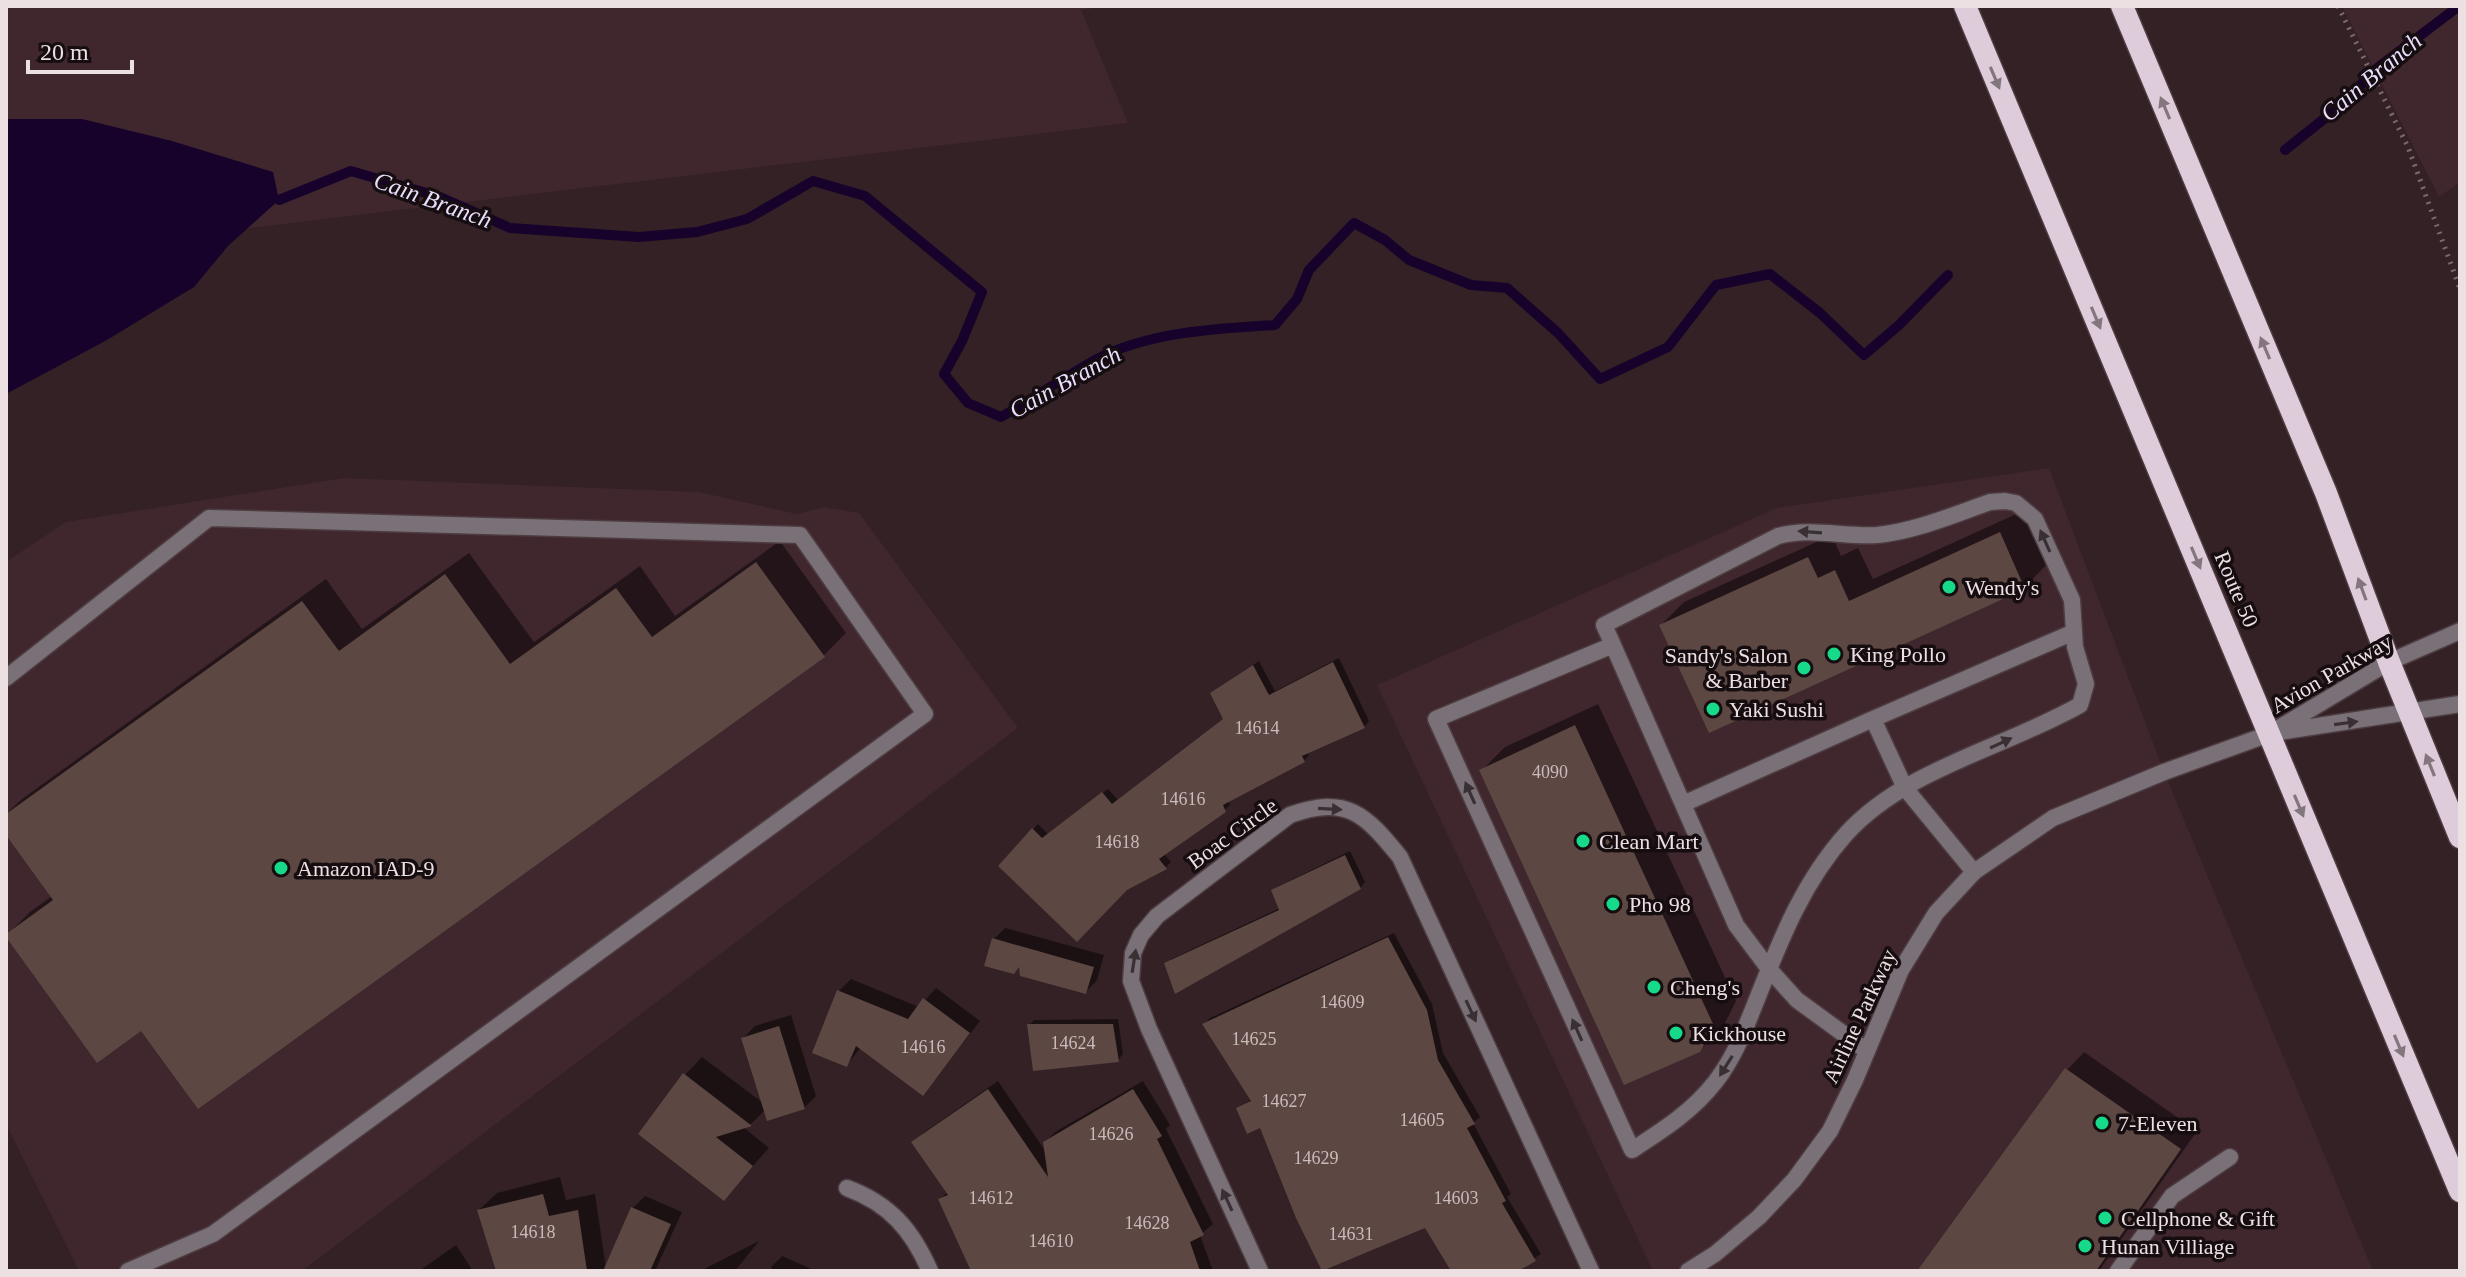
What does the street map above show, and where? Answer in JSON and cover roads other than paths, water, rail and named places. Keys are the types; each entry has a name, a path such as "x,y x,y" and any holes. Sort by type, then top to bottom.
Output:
{"highway":[{"name":"Route 50","path":"1965,6 2460,1191"},
{"path":"2122,6 2326,493 2409,714 2460,837"}],"street":[{"path":"1613,645 1436,719 1632,1150 1678,1121 1718,1079 1736,1049 1769,969 1795,908 1811,879 1866,814 1905,788 2080,705 2086,684 2075,647 2072,600 2035,519 2026,509 2005,501 1990,502 1896,532 1868,535 1796,531 1778,536 1604,625 1613,645 1683,804 1736,925 1769,969 1797,1000 1867,1051"},
{"path":"6,678 209,518 800,535 925,714 213,1234 128,1271"},
{"name":"Avion Parkway","path":"2269,734 2389,662 2460,631"},
{"path":"1683,804 2074,632"},
{"name":"Avion Parkway","path":"2269,734 2460,704"},
{"path":"1873,719 1905,788 1974,872"},
{"name":"Airline Parkway","path":"1688,1271 1715,1254 1759,1217 1794,1180 1830,1131 1901,970 1936,913 1974,872 2053,818 2164,772 2269,734"},
{"name":"Boac Circle","path":"1260,1271 1149,1029 1131,981 1133,953 1141,935 1157,916 1290,815 1310,808 1331,807 1353,811 1372,822 1400,857 1591,1271"},
{"path":"2118,1271 2172,1196 2230,1157"},
{"path":"847,1188 889,1211 916,1239 930,1271"}],"waterway":[{"name":"Cain Branch","path":"2285,150 2339,107 2376,69 2459,6"},
{"name":"Cain Branch","path":"279,200 351,171 440,197 510,228 639,237 697,232 747,219 813,181 865,196 982,292 962,341 944,374 968,403 1001,417 1095,360 1137,343 1183,333 1275,325 1297,299 1309,270 1354,223 1385,240 1409,260 1471,285 1507,288 1558,333 1600,379 1668,347 1716,285 1770,274 1820,313 1864,355 1899,325 1948,275"}],"place":[{"name":"Wendy's","path":"1949,587"},
{"name":"King Pollo","path":"1834,654"},
{"name":"Sandy's Salon & Barber","path":"1804,668"},
{"name":"Yaki Sushi","path":"1713,709"},
{"name":"Clean Mart","path":"1583,841"},
{"name":"Amazon IAD-9","path":"281,868"},
{"name":"Pho 98","path":"1613,904"},
{"name":"Cheng's","path":"1654,987"},
{"name":"Kickhouse","path":"1676,1033"},
{"name":"7-Eleven","path":"2102,1123"},
{"name":"Cellphone & Gift","path":"2105,1218"},
{"name":"Hunan Villiage","path":"2085,1246"}]}
